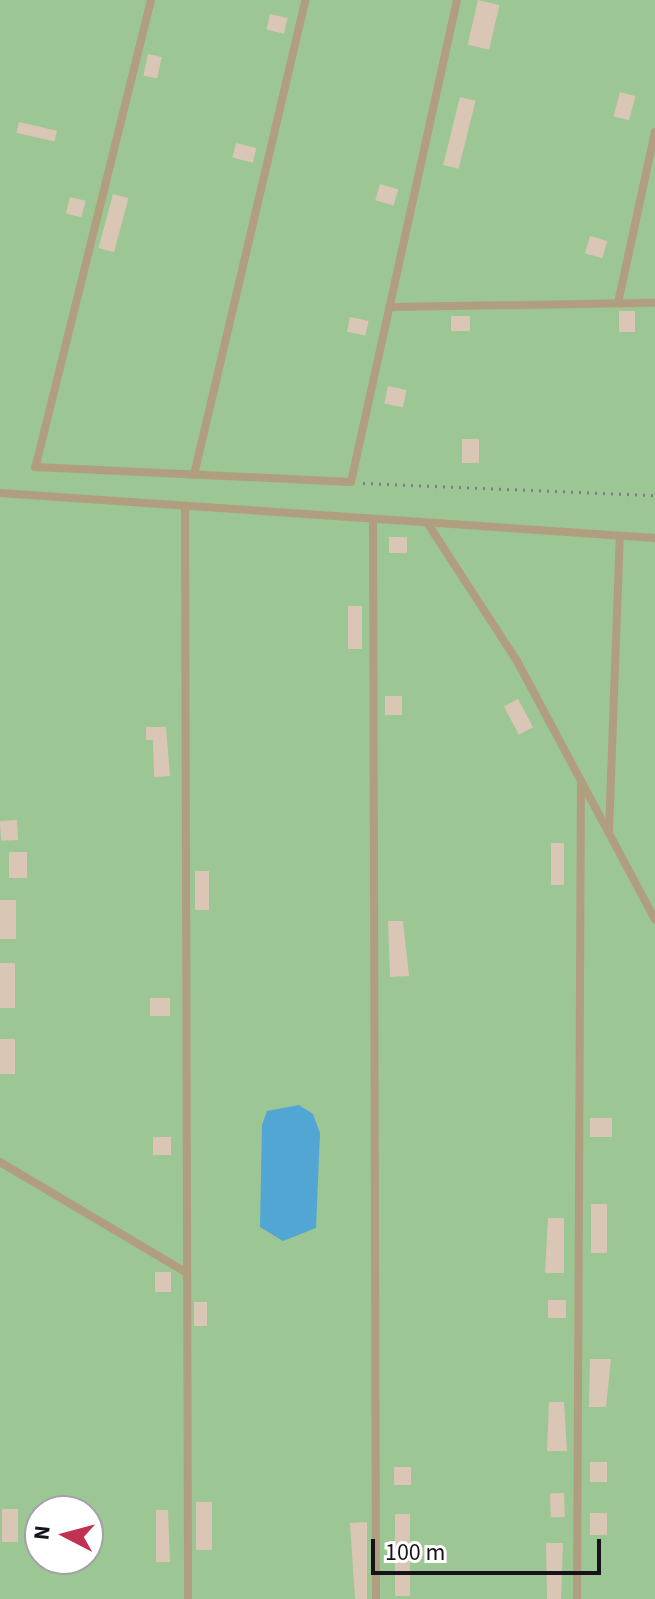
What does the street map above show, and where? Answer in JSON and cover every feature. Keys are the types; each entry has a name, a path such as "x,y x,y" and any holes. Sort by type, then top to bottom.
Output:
{"lane":[{"path":"151,0 35,467 351,482 457,0"},
{"path":"194,475 305,0"},
{"path":"618,303 655,132"},
{"path":"390,307 655,303"},
{"path":"0,493 655,538"},
{"path":"185,506 188,1599"},
{"path":"373,520 376,1599"},
{"path":"428,524 517,661 655,919"},
{"path":"609,834 620,536"},
{"path":"577,1599 581,781"},
{"path":"0,1162 185,1272"}],"path":[{"path":"351,482 655,495"}],"green space":[{"path":"0,0 655,0 655,1599 0,1599"}],"water":[{"path":"299,1105 313,1114 320,1133 316,1228 283,1241 260,1227 262,1125 267,1111"}],"building":[{"path":"478,0 499,5 489,50 468,45"},
{"path":"270,14 288,18 284,34 266,30"},
{"path":"148,54 162,57 157,78 143,76"},
{"path":"620,92 635,96 629,120 614,116"},
{"path":"460,97 476,101 459,169 443,165"},
{"path":"19,122 57,131 55,141 17,133"},
{"path":"236,143 256,148 253,163 232,158"},
{"path":"380,184 398,189 394,206 375,200"},
{"path":"113,194 128,198 114,252 99,248"},
{"path":"70,197 86,201 81,217 66,213"},
{"path":"590,236 607,241 602,258 585,253"},
{"path":"619,311 635,311 635,332 619,332"},
{"path":"451,316 470,316 470,331 451,331"},
{"path":"350,317 369,321 365,336 347,332"},
{"path":"388,386 407,390 403,408 384,404"},
{"path":"462,439 479,439 479,463 462,463"},
{"path":"389,537 407,537 407,553 389,553"},
{"path":"348,606 362,606 362,649 348,649"},
{"path":"385,696 402,696 402,715 385,715"},
{"path":"518,699 533,727 519,735 504,707"},
{"path":"146,727 166,727 170,776 154,777 153,740 146,740"},
{"path":"17,820 18,840 1,841 0,821"},
{"path":"551,843 564,843 564,885 551,885"},
{"path":"9,852 27,852 27,878 9,878"},
{"path":"195,871 209,871 209,910 195,910"},
{"path":"0,900 16,900 16,939 0,939"},
{"path":"388,921 403,921 409,976 390,977"},
{"path":"0,963 15,963 15,1008 0,1008"},
{"path":"150,998 170,998 170,1016 150,1016"},
{"path":"0,1039 15,1039 15,1074 0,1074"},
{"path":"590,1118 612,1118 612,1137 590,1137"},
{"path":"153,1137 171,1137 171,1155 153,1155"},
{"path":"591,1204 607,1204 607,1253 591,1253"},
{"path":"548,1218 564,1218 564,1273 545,1273"},
{"path":"155,1272 171,1272 171,1292 155,1292"},
{"path":"548,1300 566,1300 566,1318 548,1318"},
{"path":"194,1302 207,1302 207,1326 194,1326"},
{"path":"590,1359 611,1359 606,1407 589,1407"},
{"path":"549,1402 564,1402 567,1451 547,1451"},
{"path":"590,1462 607,1462 607,1482 590,1482"},
{"path":"394,1467 411,1467 411,1485 394,1485"},
{"path":"550,1493 564,1493 565,1517 551,1517"},
{"path":"196,1502 212,1502 212,1550 196,1550"},
{"path":"2,1509 18,1509 18,1542 2,1542"},
{"path":"156,1510 168,1510 170,1562 156,1562"},
{"path":"590,1513 607,1513 607,1535 590,1535"},
{"path":"395,1514 410,1514 410,1596 395,1596"},
{"path":"367,1522 367,1599 355,1599 350,1523"},
{"path":"546,1543 563,1543 561,1599 547,1599"}]}
